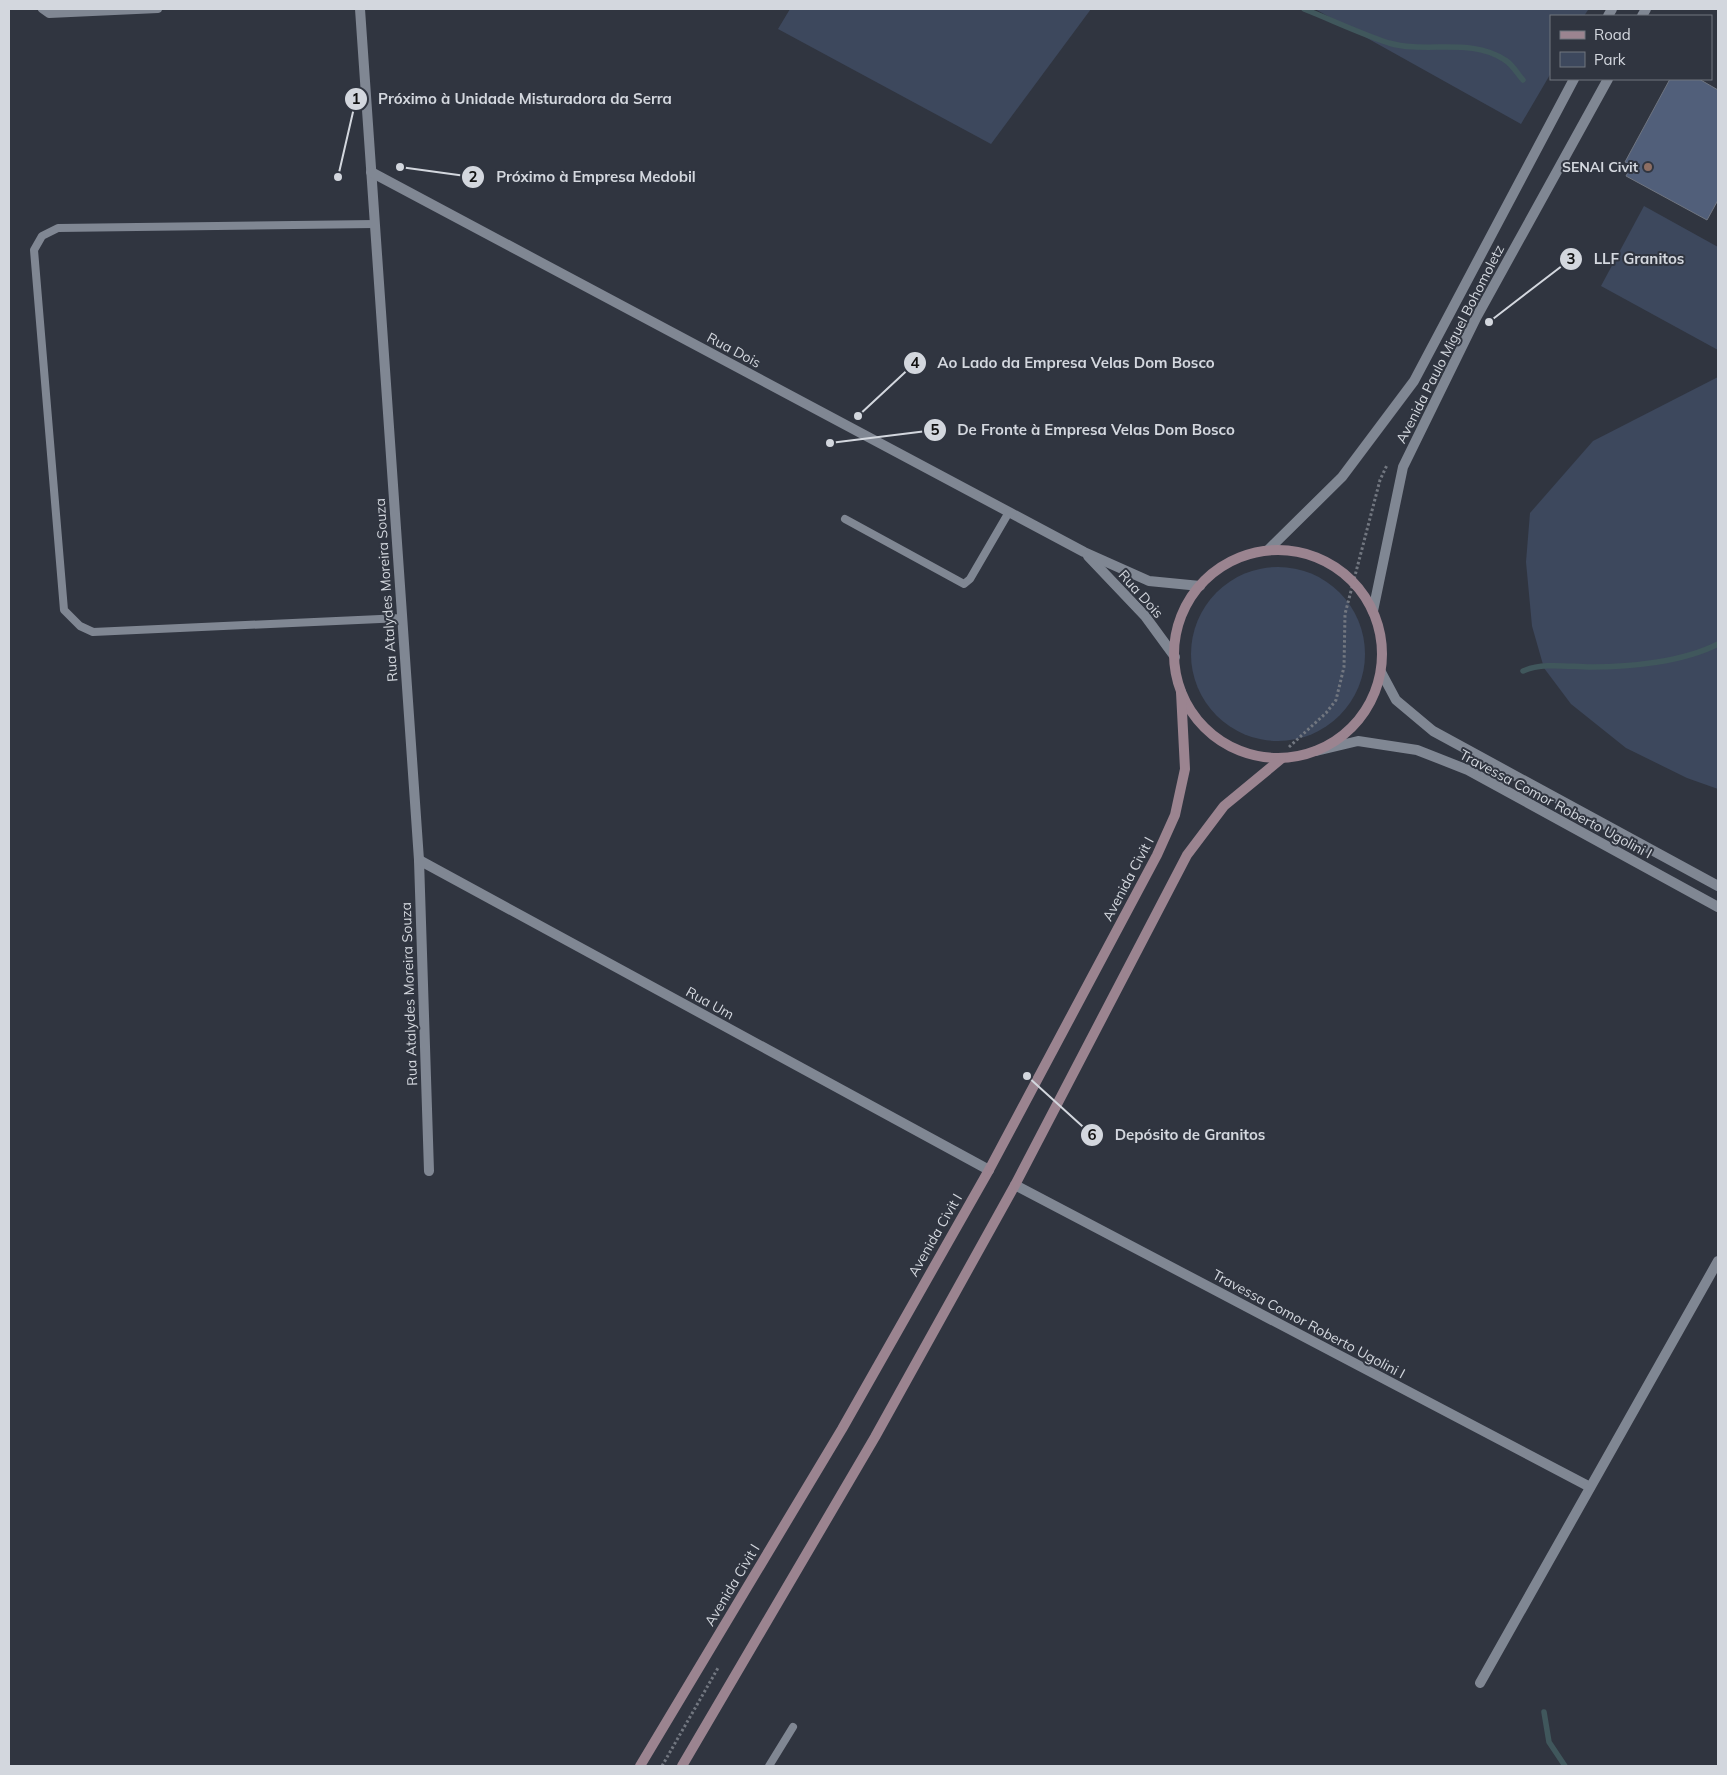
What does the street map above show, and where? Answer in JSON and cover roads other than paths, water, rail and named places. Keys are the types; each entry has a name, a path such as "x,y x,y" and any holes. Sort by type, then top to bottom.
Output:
{"main road":[{"path":"1268,550 1297,551 1324,560 1354,582 1373,611 1382,641 1381,672 1373,697 1359,720 1339,739 1316,751 1281,758 1249,754 1220,741 1197,720 1181,692 1174,657 1175,641 1183,612 1200,586 1230,561 1268,550"},
{"name":"Avenida Civit I","path":"640,1766 842,1429 989,1170 1157,855 1175,815 1186,769 1181,692"},
{"path":"682,1766 875,1438 1015,1186 1187,854 1224,806 1281,758"}],"street":[{"name":"Rua Atalydes Moreira Souza","path":"360,9 419,860 429,1171"},
{"name":"Avenida Paulo Miguel Bohomoletz","path":"1268,550 1342,477 1414,381 1573,80"},
{"name":"Avenida Paulo Miguel Bohomoletz","path":"1373,611 1403,467 1476,318 1607,80"},
{"name":"Rua Dois","path":"371,172 1084,552 1149,581 1200,586"},
{"name":"Rua Dois","path":"1084,552 1145,616 1174,657"},
{"name":"Travessa Comor Roberto Ugolini I","path":"1381,672 1396,700 1433,731 1718,886"},
{"name":"Travessa Comor Roberto Ugolini I","path":"1316,751 1358,741 1417,750 1468,770 1718,907"},
{"name":"Rua Um","path":"419,860 989,1170"},
{"name":"Travessa Comor Roberto Ugolini I","path":"1015,1186 1590,1487"},
{"path":"1480,1683 1718,1260"}],"lane":[{"path":"42,9 49,14 158,9"},
{"path":"375,224 58,228 42,236 34,250 64,610 80,626 94,632 402,618"},
{"path":"845,519 964,584 970,579 1009,512"},
{"path":"769,1766 792,1727"}],"waterway":[{"path":"1304,9 1389,43 1418,47 1463,47 1492,53 1508,62 1523,80"},
{"path":"1523,671 1548,666 1606,667 1656,662 1689,655 1718,644"},
{"path":"1544,1712 1549,1742 1565,1766"}],"place":[{"name":"Próximo à Empresa Medobil","path":"400,167"},
{"name":"SENAI Civit","path":"1648,167"},
{"name":"Próximo à Unidade Misturadora da Serra","path":"338,177"},
{"name":"LLF Granitos","path":"1489,322"},
{"name":"Ao Lado da Empresa Velas Dom Bosco","path":"858,416"},
{"name":"De Fronte à Empresa Velas Dom Bosco","path":"830,443"},
{"name":"Depósito de Granitos","path":"1027,1076"}]}
